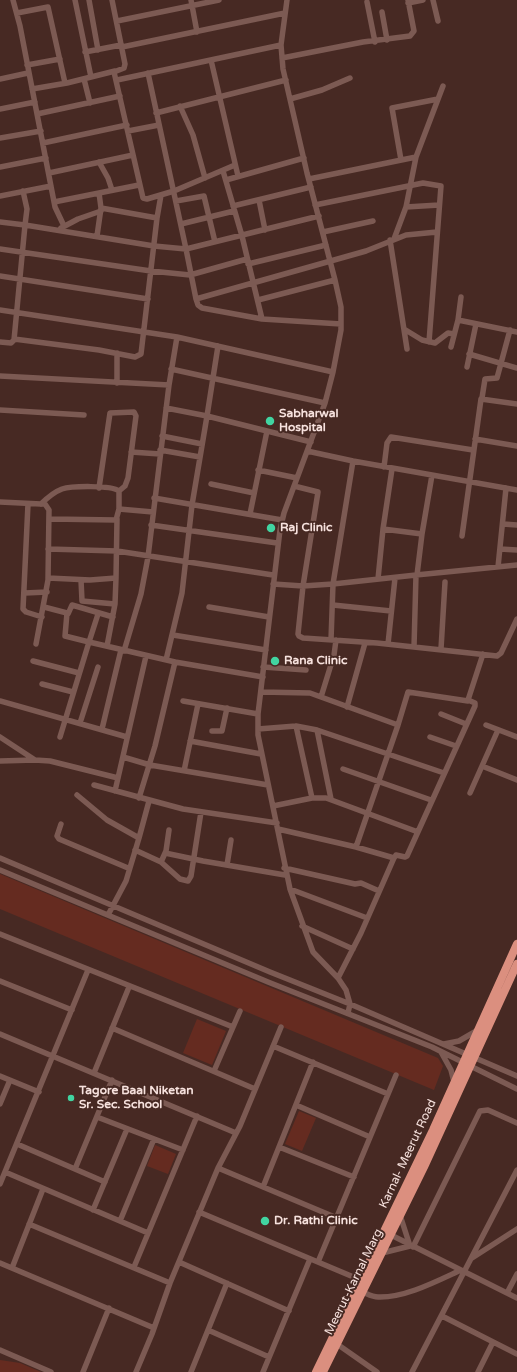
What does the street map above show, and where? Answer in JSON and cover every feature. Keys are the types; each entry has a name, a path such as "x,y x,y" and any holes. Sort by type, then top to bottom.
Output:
{"highway":[{"path":"471,1055 478,1030 517,944"},
{"name":"Meerut-Karnal Marg","path":"323,1372 337,1344 359,1291 382,1253 400,1215 471,1055 517,964"},
{"name":"Karnal- Meerut Road","path":"364,1282 454,1083 467,1064"},
{"path":"316,1372 359,1291"}],"street":[{"path":"13,0 41,131 54,202 61,228"},
{"path":"75,0 91,77"},
{"path":"88,0 98,50"},
{"path":"32,89 115,72 125,66 112,0"},
{"path":"116,21 192,3 219,0"},
{"path":"288,0 281,45 282,58 315,205 341,306 341,324 333,372 325,403 282,520 277,543 258,714 258,729 261,754 278,826 285,875 302,926 313,952 338,978 346,990 350,1004 348,1012"},
{"path":"282,58 363,42 388,40 413,34 414,27 408,2 423,0"},
{"path":"433,0 438,21"},
{"path":"367,2 375,42"},
{"path":"192,3 197,32"},
{"path":"17,13 48,7 65,83"},
{"path":"382,12 388,40"},
{"path":"85,52 197,32 285,14"},
{"path":"116,80 281,45"},
{"path":"27,65 60,59"},
{"path":"211,60 238,176"},
{"path":"0,78 28,72"},
{"path":"115,72 139,185 145,199 174,191 235,165"},
{"path":"148,73 181,224 190,275 198,305 202,308 262,319 341,324"},
{"path":"290,99 322,90 350,78"},
{"path":"84,79 90,103"},
{"path":"156,113 286,80"},
{"path":"408,349 392,240 406,207 416,157 443,86"},
{"path":"37,114 120,96"},
{"path":"401,160 392,108 438,99"},
{"path":"0,109 35,102"},
{"path":"180,106 193,135 205,178"},
{"path":"43,143 127,128 159,125"},
{"path":"0,138 41,131"},
{"path":"49,173 133,155"},
{"path":"309,179 416,157"},
{"path":"0,167 46,158"},
{"path":"226,180 304,158"},
{"path":"99,162 108,178 112,190"},
{"path":"223,171 242,236 262,319"},
{"path":"315,205 423,183 440,185 442,188 439,205 429,342"},
{"path":"54,202 139,185"},
{"path":"0,196 51,186"},
{"path":"181,224 209,217 259,200 311,187"},
{"path":"0,342 11,343 14,339 27,209 23,191"},
{"path":"97,236 101,210 99,193"},
{"path":"14,339 117,353 135,357 140,356 161,195"},
{"path":"176,201 203,195 215,242"},
{"path":"259,200 265,230"},
{"path":"406,207 439,205"},
{"path":"61,228 101,210 157,218"},
{"path":"0,222 61,228 154,246 186,249 318,216"},
{"path":"323,232 373,221"},
{"path":"196,299 366,251 406,235 437,232"},
{"path":"0,249 151,271 190,275 326,245"},
{"path":"0,276 148,299"},
{"path":"258,300 335,280"},
{"path":"451,347 458,320 461,297"},
{"path":"0,310 177,336 333,372"},
{"path":"458,320 517,332"},
{"path":"467,367 476,324"},
{"path":"404,329 429,342 438,343 448,333 454,334"},
{"path":"462,536 473,450 485,379 497,379 500,363 510,330"},
{"path":"102,729 123,650 141,594 148,557 152,512 177,336"},
{"path":"166,660 182,593 192,505 218,346"},
{"path":"117,353 117,383"},
{"path":"470,354 517,368"},
{"path":"172,369 325,403"},
{"path":"0,376 169,385"},
{"path":"482,398 517,404"},
{"path":"166,408 206,416 311,442"},
{"path":"0,410 84,415"},
{"path":"99,488 109,415 111,412 134,412 136,414 126,484 118,491"},
{"path":"250,514 266,431"},
{"path":"162,436 202,444"},
{"path":"384,467 387,443 392,437 473,450"},
{"path":"475,439 517,446"},
{"path":"307,451 384,467 517,490"},
{"path":"131,452 160,452 200,456"},
{"path":"321,697 334,655 333,584 353,461"},
{"path":"378,579 383,529 392,468"},
{"path":"258,470 297,478"},
{"path":"414,647 417,575 432,475"},
{"path":"212,484 254,493"},
{"path":"294,486 318,492 302,586 299,636 303,638 388,644 494,656 501,653 517,619"},
{"path":"41,504 52,494 62,489 99,488 114,489 118,491"},
{"path":"498,567 506,488"},
{"path":"107,646 115,604 117,519 119,509 118,491"},
{"path":"154,498 282,520"},
{"path":"0,502 41,504 47,506 50,519 47,592 36,644"},
{"path":"28,504 24,611 42,617"},
{"path":"119,509 152,512"},
{"path":"50,519 113,521 117,519"},
{"path":"503,524 517,525"},
{"path":"151,525 277,543"},
{"path":"383,529 422,534"},
{"path":"48,549 117,551 148,557 273,575"},
{"path":"500,549 517,550"},
{"path":"272,584 302,586 333,584 517,565"},
{"path":"48,578 81,580 116,578"},
{"path":"388,644 395,578"},
{"path":"81,580 82,601 115,604"},
{"path":"441,649 445,582"},
{"path":"25,593 47,592"},
{"path":"113,617 98,614 71,605 64,633 65,636 146,656 263,677"},
{"path":"333,605 391,611"},
{"path":"44,607 68,614"},
{"path":"209,607 269,617"},
{"path":"60,737 98,614"},
{"path":"173,635 266,650"},
{"path":"347,707 365,643"},
{"path":"468,701 483,654"},
{"path":"115,792 146,656"},
{"path":"33,661 79,674"},
{"path":"139,798 150,765 175,662"},
{"path":"263,667 306,670"},
{"path":"80,723 98,668"},
{"path":"42,684 73,692"},
{"path":"261,692 303,692 398,725"},
{"path":"94,785 149,801 278,826 394,858 396,856 406,857 476,704 468,701 408,692 356,847"},
{"path":"0,701 65,718 127,737"},
{"path":"183,701 258,714"},
{"path":"184,771 198,704"},
{"path":"212,731 222,731 227,708"},
{"path":"441,714 466,724"},
{"path":"486,725 517,738"},
{"path":"258,729 296,726 317,730 444,773"},
{"path":"296,726 312,798"},
{"path":"317,730 331,799"},
{"path":"470,793 498,730"},
{"path":"0,737 35,760"},
{"path":"430,737 456,746"},
{"path":"190,741 261,754"},
{"path":"123,757 150,765 268,785"},
{"path":"0,761 35,760 67,764 118,778"},
{"path":"482,766 517,780"},
{"path":"343,769 432,800"},
{"path":"77,795 107,820 140,838"},
{"path":"273,806 312,798 331,799 418,832"},
{"path":"108,915 124,884 128,868 140,838 149,801"},
{"path":"135,850 161,862 180,879 186,881 190,879 201,812"},
{"path":"61,824 57,836 59,839 128,868"},
{"path":"161,862 165,853 169,830"},
{"path":"227,865 231,840"},
{"path":"165,853 285,875"},
{"path":"0,858 471,1055 517,1076"},
{"path":"338,978 353,949 394,858"},
{"path":"284,868 355,884 361,883 379,891"},
{"path":"0,870 268,982 348,1012 441,1052 517,1089"},
{"path":"290,889 367,918"},
{"path":"302,926 353,949"},
{"path":"0,934 129,987 233,1027"},
{"path":"0,1184 88,970"},
{"path":"0,981 72,1010"},
{"path":"94,1073 129,987"},
{"path":"214,1071 240,1010"},
{"path":"136,1372 170,1283 218,1168 236,1133 281,1027"},
{"path":"112,1028 255,1089"},
{"path":"444,1044 459,1041 478,1030"},
{"path":"0,1034 236,1133"},
{"path":"273,1046 388,1094"},
{"path":"441,1052 451,1070 454,1083"},
{"path":"263,1187 313,1062"},
{"path":"318,1262 396,1075"},
{"path":"0,1076 38,1092"},
{"path":"0,1104 10,1080"},
{"path":"75,1169 112,1080"},
{"path":"296,1105 370,1137"},
{"path":"412,1246 480,1111 488,1110 517,1123"},
{"path":"134,1267 197,1116"},
{"path":"96,1117 183,1150"},
{"path":"93,1210 127,1129"},
{"path":"120,1221 154,1139"},
{"path":"17,1144 104,1182"},
{"path":"279,1147 354,1177"},
{"path":"218,1168 337,1218"},
{"path":"412,1372 442,1316 463,1271 472,1258 517,1170"},
{"path":"5,1172 148,1233"},
{"path":"511,1182 517,1185"},
{"path":"12,1268 43,1188"},
{"path":"200,1212 364,1282"},
{"path":"400,1215 412,1246"},
{"path":"29,1224 170,1283"},
{"path":"472,1258 517,1229"},
{"path":"391,1234 517,1298"},
{"path":"382,1253 412,1246"},
{"path":"263,1372 310,1259"},
{"path":"179,1262 289,1311"},
{"path":"0,1263 154,1328"},
{"path":"359,1291 378,1297 395,1295 423,1287 463,1271"},
{"path":"507,1293 517,1274"},
{"path":"191,1372 227,1283"},
{"path":"83,1372 109,1308"},
{"path":"442,1316 517,1354"},
{"path":"208,1330 269,1357"},
{"path":"478,1372 493,1342"},
{"path":"337,1344 377,1372"},
{"path":"0,1350 51,1372"}],"shaded area":[{"path":"0,874 438,1058 443,1066 434,1090 0,909"},
{"path":"197,1019 226,1031 212,1065 183,1053"},
{"path":"299,1111 316,1118 302,1151 285,1144"},
{"path":"155,1145 176,1154 168,1174 147,1166"},
{"path":"0,1360 20,1363 41,1372 0,1372"}],"place":[{"name":"Sabharwal Hospital","path":"270,421"},
{"name":"Raj Clinic","path":"271,528"},
{"name":"Rana Clinic","path":"275,661"},
{"name":"Tagore Baal Niketan Sr. Sec. School","path":"71,1098"},
{"name":"Dr. Rathi Clinic","path":"265,1221"}]}
